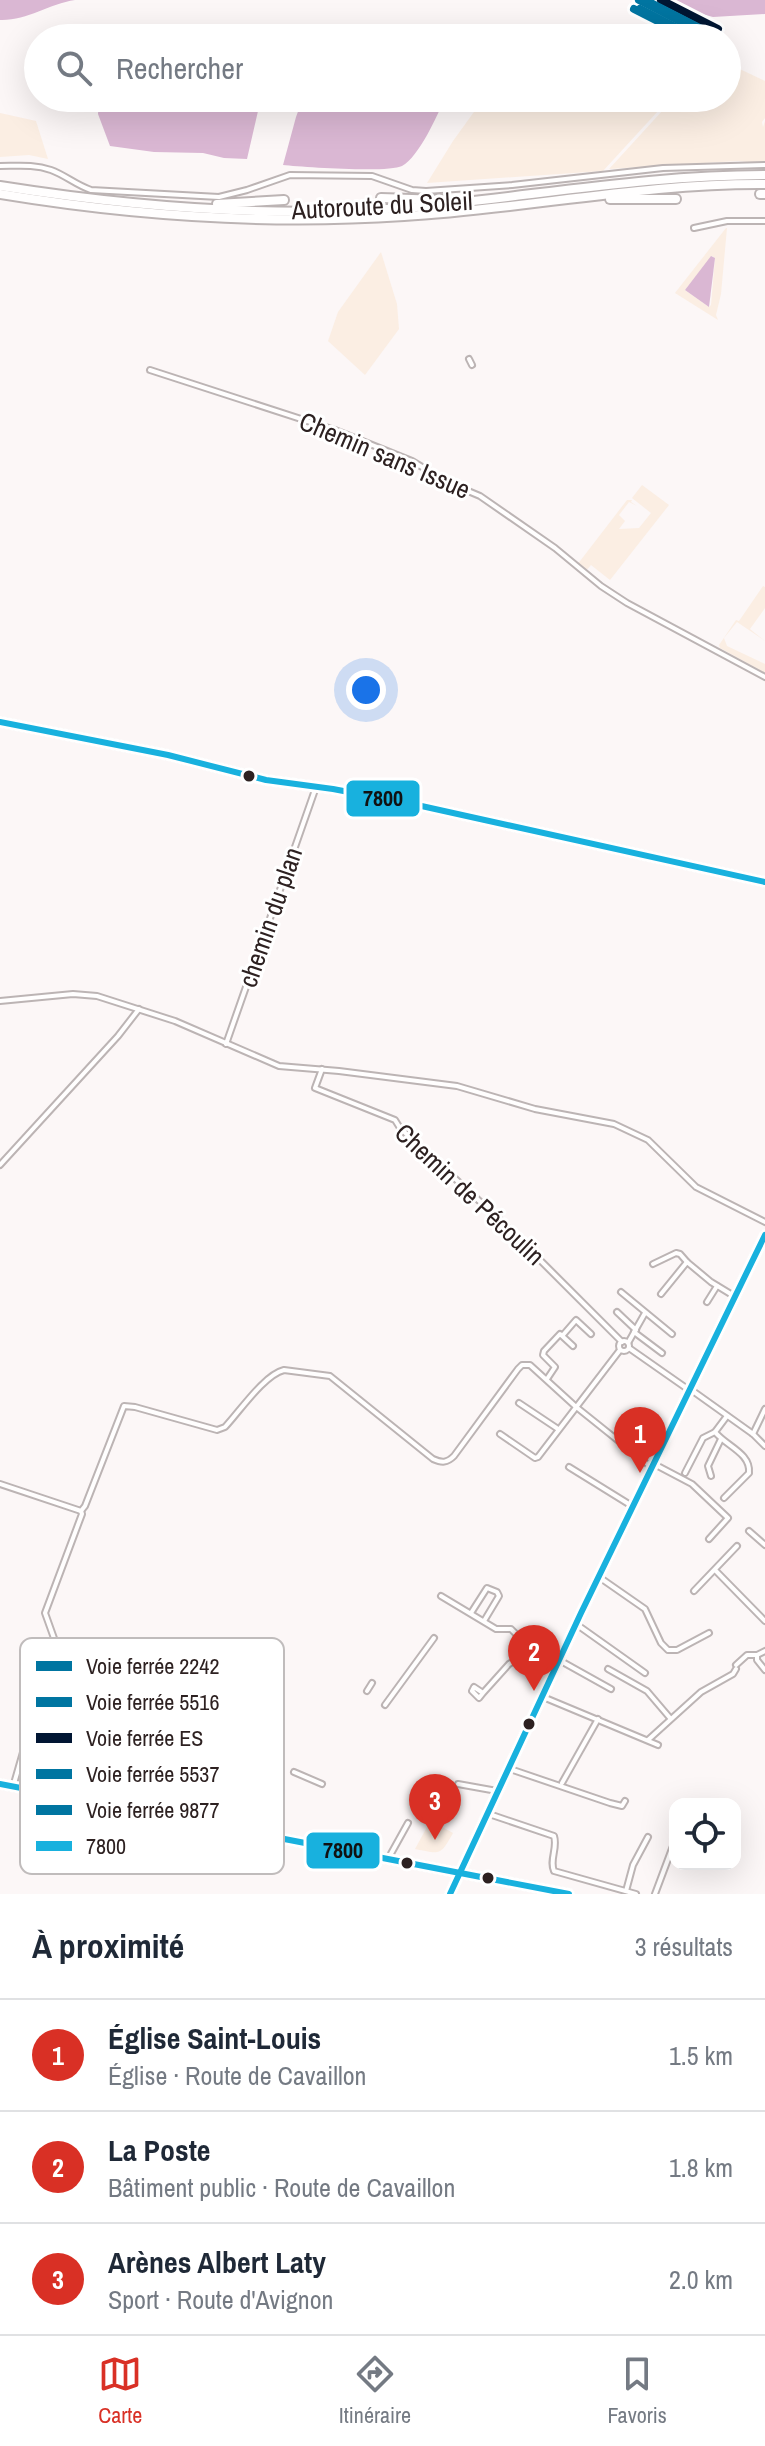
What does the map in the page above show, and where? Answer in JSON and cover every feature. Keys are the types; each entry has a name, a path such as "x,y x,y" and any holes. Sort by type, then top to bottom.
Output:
{"highway":[{"name":"Autoroute du Soleil","path":"0,186 174,206 334,211 468,201 638,182 765,175"},
{"name":"Autoroute du Soleil","path":"0,194 101,208 268,219 406,216 665,189 765,184"},
{"path":"381,198 468,201"},
{"path":"553,200 676,199"},
{"path":"174,206 284,200"}],"main road":[{"path":"0,722 168,755 258,778 417,805 765,882"},
{"path":"450,1894 598,1577 688,1400 690,1389 734,1296 762,1248 765,1235"},
{"path":"0,1784 20,1788"},
{"path":"284,1839 569,1894"}],"street":[{"path":"0,166 28,165 50,170 91,190 219,197 290,175 372,176 412,190 426,191 663,168 765,165"},
{"path":"694,228 727,221 765,221"},
{"name":"Chemin sans Issue","path":"150,370 335,430 412,461 491,503 627,603 765,677"},
{"name":"chemin du plan","path":"226,1044 315,789"},
{"path":"0,1001 87,994 175,1021 279,1066 457,1086 535,1109 614,1124 648,1140 696,1187 765,1222"},
{"path":"0,1165 139,1009"},
{"name":"Chemin de Pécoulin","path":"322,1069 315,1088 395,1120 626,1344 753,1434 765,1446"},
{"path":"653,1264 680,1254 717,1286 734,1296"},
{"path":"661,1294 687,1262"},
{"path":"707,1302 717,1286"},
{"path":"621,1292 672,1334"},
{"path":"617,1312 662,1353"},
{"path":"620,1350 625,1351 645,1313"},
{"path":"547,1379 555,1367 543,1355 544,1351 560,1334 563,1335 576,1320 591,1334"},
{"path":"563,1335 573,1346"},
{"path":"500,1434 535,1458 620,1350 619,1345 626,1344"},
{"path":"54,1638 45,1613 81,1511 124,1406 217,1430 225,1427 279,1370 330,1376 433,1459 444,1462 454,1456 522,1365 530,1365 575,1406 653,1466 692,1484 728,1518 709,1539"},
{"path":"519,1403 558,1429"},
{"path":"753,1434 765,1409"},
{"path":"685,1473 703,1438 715,1432 727,1416"},
{"path":"715,1432 746,1459 750,1469 724,1498"},
{"path":"711,1476 708,1466 721,1439"},
{"path":"569,1467 632,1506"},
{"path":"0,1484 81,1511"},
{"path":"749,1531 765,1545"},
{"path":"694,1591 737,1546"},
{"path":"715,1570 765,1621"},
{"path":"598,1577 645,1609 661,1643 668,1650 677,1650 709,1633"},
{"path":"471,1613 487,1588 497,1592 499,1596 484,1621"},
{"path":"441,1596 496,1629 511,1629 521,1639 527,1653 555,1669"},
{"path":"576,1624 645,1673"},
{"path":"404,1674 383,1704 434,1638"},
{"path":"648,1740 701,1692 733,1674 737,1662 765,1651"},
{"path":"483,1693 509,1664 527,1653"},
{"path":"757,1655 757,1662 765,1670"},
{"path":"559,1660 611,1689"},
{"path":"608,1669 652,1696 670,1718"},
{"path":"367,1691 372,1683"},
{"path":"543,1696 658,1745"},
{"path":"562,1783 598,1719"},
{"path":"13,1787 20,1763"},
{"path":"510,1769 610,1803 622,1806 625,1801"},
{"path":"294,1772 322,1784"},
{"path":"458,1784 499,1791"},
{"path":"489,1814 554,1836 554,1871 636,1894"},
{"path":"388,1859 408,1823"},
{"path":"626,1891 633,1865 648,1837"},
{"path":"655,1894 669,1857"}],"shaded area":[{"path":"0,0 75,0 19,18 0,20"},
{"path":"665,0 765,0 765,14 713,17 679,8"},
{"path":"741,70 765,81 765,118 762,122 763,127 765,121 765,164 738,161 609,169 661,112 741,112"},
{"path":"258,112 247,159 110,146 98,114"},
{"path":"298,112 438,112 415,154 402,166 394,168 283,165"},
{"path":"474,112 657,112 603,171 427,183"},
{"path":"0,113 36,121 48,159 29,155 0,157"},
{"path":"727,228 716,315 718,320 675,293","holes":["712,256 715,258 711,305 709,307 685,290"]},
{"path":"381,252 397,304 399,329 365,375 328,341 338,312"},
{"path":"711,256 715,258 709,307 685,290"},
{"path":"642,485 669,505 610,580 591,565 585,572 577,565 627,500 632,500 637,506 629,502 619,515 625,521 619,529 639,528 651,513 632,498"},
{"path":"763,586 765,608 750,629 765,641 737,622 724,638 727,646 765,664 765,673 719,645 736,620 739,621"},
{"path":"435,1823 453,1833 445,1846 439,1852 415,1849 427,1827"}],"rail line":[{"name":"2242","path":"639,0 686,24"},
{"name":"5537","path":"645,0 692,24"},
{"name":"ES","path":"661,0 708,24"},
{"name":"5516","path":"634,9 663,24"},
{"name":"9877","path":"640,9 669,24"}],"transit line":[{"name":"7800","path":"0,722 168,755 266,780 417,805 765,882"},
{"name":"7800","path":"450,1894 581,1613 765,1235"},
{"name":"7800","path":"0,1784 20,1788"},
{"name":"7800","path":"284,1839 569,1894"}],"place":[{"name":"Église Saint-Louis","path":"640,1473"},
{"name":"La Poste","path":"534,1691"},
{"name":"Arènes Albert Laty","path":"435,1840"}]}
